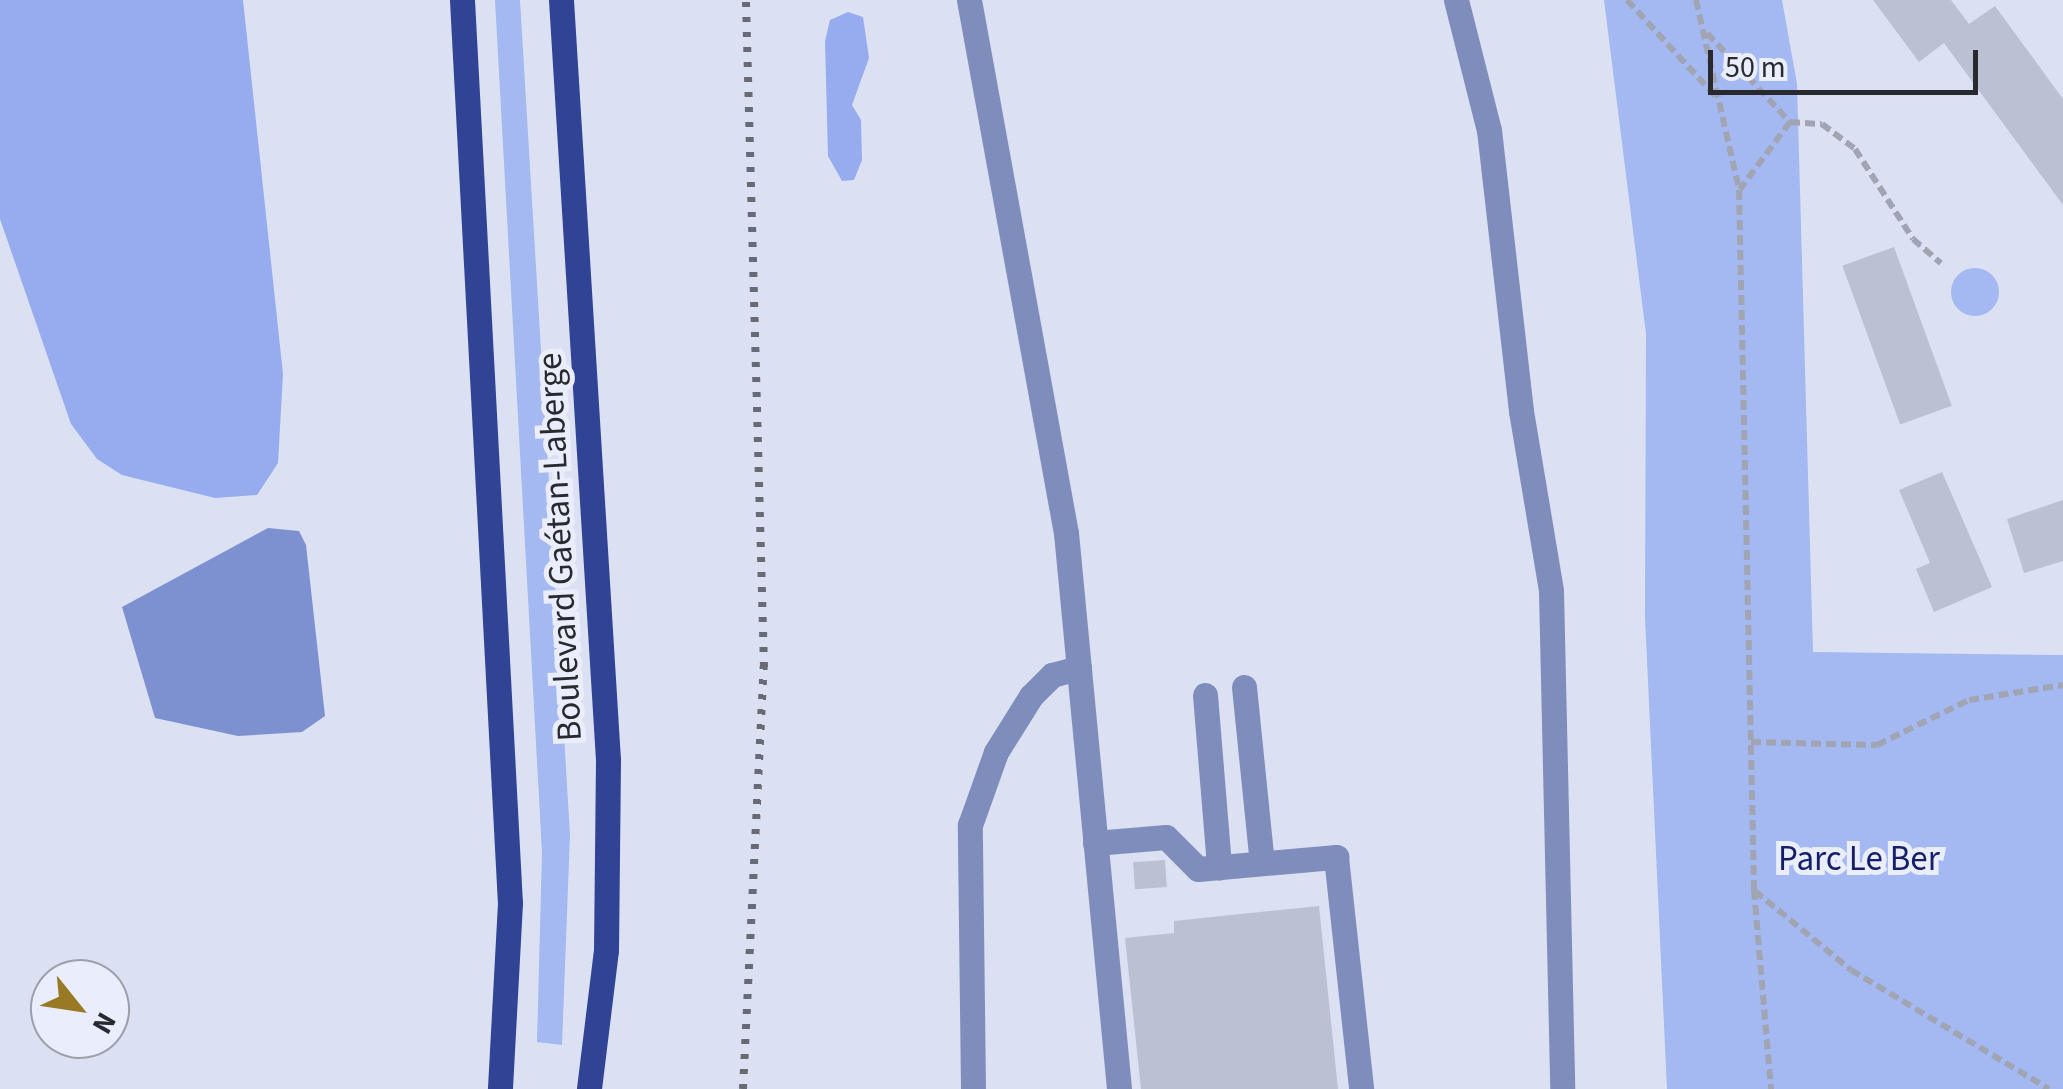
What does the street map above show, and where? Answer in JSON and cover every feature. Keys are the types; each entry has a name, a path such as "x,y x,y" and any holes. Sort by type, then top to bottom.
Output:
{"main road":[{"name":"Boulevard Gaétan-Laberge","path":"462,0 510,903 500,1089"},
{"name":"Boulevard Gaétan-Laberge","path":"561,0 608,760 606,950 589,1089"}],"lane":[{"path":"969,0 1056,477 1080,668 1118,1089"},
{"path":"1456,0 1489,130 1521,411 1551,591 1562,1089"},
{"path":"973,1089 970,825 987,772 1031,696 1052,675 1080,668"},
{"path":"1244,687 1262,864"},
{"path":"1205,694 1219,867"},
{"path":"1095,842 1166,836 1198,869 1336,857 1361,1089"}],"path":[{"path":"1627,0 1722,102"},
{"path":"1696,0 1739,190 1754,890 1771,1089"},
{"path":"1704,30 1790,122 1822,124 1855,149 1913,239 1941,263"},
{"path":"1739,190 1790,122"},
{"path":"1751,742 1877,745 1970,700 2063,684"},
{"path":"1754,890 1852,970 2049,1089"}],"green space":[{"path":"495,0 520,0 570,835 562,1045 537,1042 542,852"},
{"name":"Parc Le Ber","path":"1604,0 1782,0 1797,84 1813,652 2063,655 2063,1089 1667,1089 1645,617 1646,334"},
{"path":"1975,268 1992,275 1999,292 1992,309 1975,316 1958,309 1951,292 1958,275"}],"shaded area":[{"path":"0,0 243,0 283,374 278,463 257,495 215,498 122,475 97,459 71,424 0,219"},
{"path":"848,12 863,17 869,58 852,105 861,120 862,160 854,180 842,181 828,156 825,41 830,20"},
{"path":"268,528 299,531 306,545 325,716 302,732 238,736 155,718 122,607"}],"building":[{"path":"1873,0 1951,0 1969,24 1995,6 2063,99 2063,205 1944,43 1919,62"},
{"path":"1894,247 1952,406 1900,425 1842,266"},
{"path":"1942,472 1992,587 1934,612 1916,569 1930,563 1899,490"},
{"path":"2063,500 2063,561 2024,573 2007,519"},
{"path":"1165,860 1167,887 1135,889 1133,862"},
{"path":"1319,906 1338,1089 1141,1089 1125,938 1174,933 1174,921"}],"railway":[{"path":"743,1089 764,667 746,0"}]}
